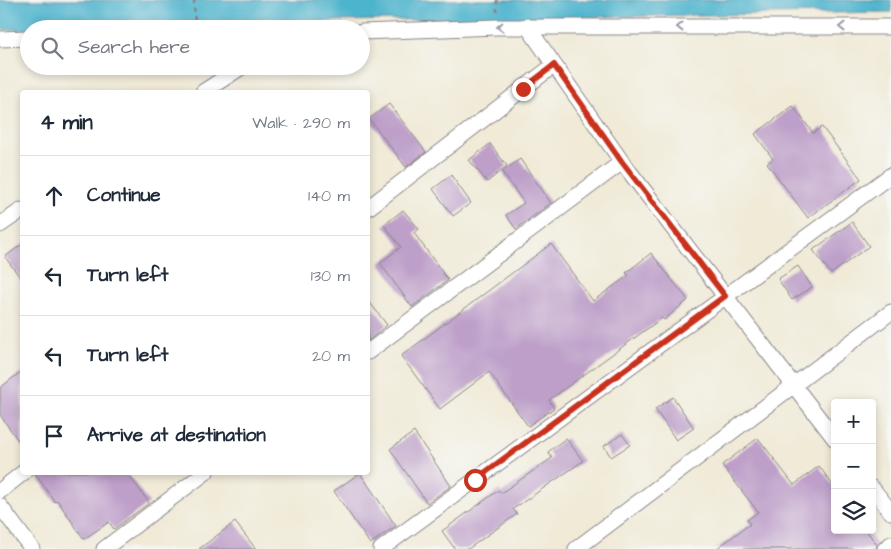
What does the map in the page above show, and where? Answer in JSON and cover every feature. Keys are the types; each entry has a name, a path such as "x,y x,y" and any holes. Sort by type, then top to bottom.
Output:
{"street":[{"path":"370,32 527,26 891,27"},
{"path":"527,26 622,162 831,434"},
{"path":"0,39 20,38"},
{"path":"370,206 554,65"},
{"path":"206,90 229,75"},
{"path":"370,351 622,162"},
{"path":"382,549 891,175"},
{"path":"0,225 20,211"},
{"path":"576,549 891,312"},
{"path":"0,491 20,475"},
{"path":"104,549 202,475"},
{"path":"873,489 891,512"},
{"path":"0,506 32,549"},
{"path":"885,549 891,544"}],"path":[{"path":"194,0 195,20"},
{"path":"497,0 497,21"}],"water":[{"path":"0,0 891,0 891,12 370,20 20,20 20,29 0,30"}],"building":[{"path":"389,104 426,152 406,167 370,118"},
{"path":"793,106 813,133 822,127 861,179 808,218 767,163 773,159 755,134"},
{"path":"490,144 507,166 487,182 469,160"},
{"path":"520,159 551,203 516,229 506,215 524,203 502,172"},
{"path":"451,175 471,203 453,216 433,189"},
{"path":"403,210 419,229 414,233 448,280 412,307 380,263 401,247 384,225"},
{"path":"852,222 869,246 831,274 813,250"},
{"path":"551,244 593,301 629,275 626,273 651,253 688,300 664,320 662,318 549,400 554,408 528,426 489,372 440,409 401,356"},
{"path":"20,246 20,277 5,257"},
{"path":"798,266 812,287 792,300 778,279"},
{"path":"370,303 387,325 370,339"},
{"path":"20,373 20,443 0,415 0,388"},
{"path":"673,397 694,428 676,440 655,409"},
{"path":"414,432 451,486 427,503 390,449"},
{"path":"622,434 630,445 611,457 604,446"},
{"path":"566,438 583,461 513,509 517,514 468,549 455,549 442,531 499,490 501,493 552,458 548,452"},
{"path":"758,438 794,485 819,466 831,482 831,534 869,534 877,545 876,549 716,549 750,524 747,520 758,512 722,465"},
{"path":"36,475 129,475 149,503 114,529 109,522 84,539 57,500 55,502"},
{"path":"357,475 361,475 396,526 370,544 334,491"},
{"path":"235,522 256,549 199,549"}],"route":[{"path":"475,480 725,296 622,162 554,65 523,89"}]}
